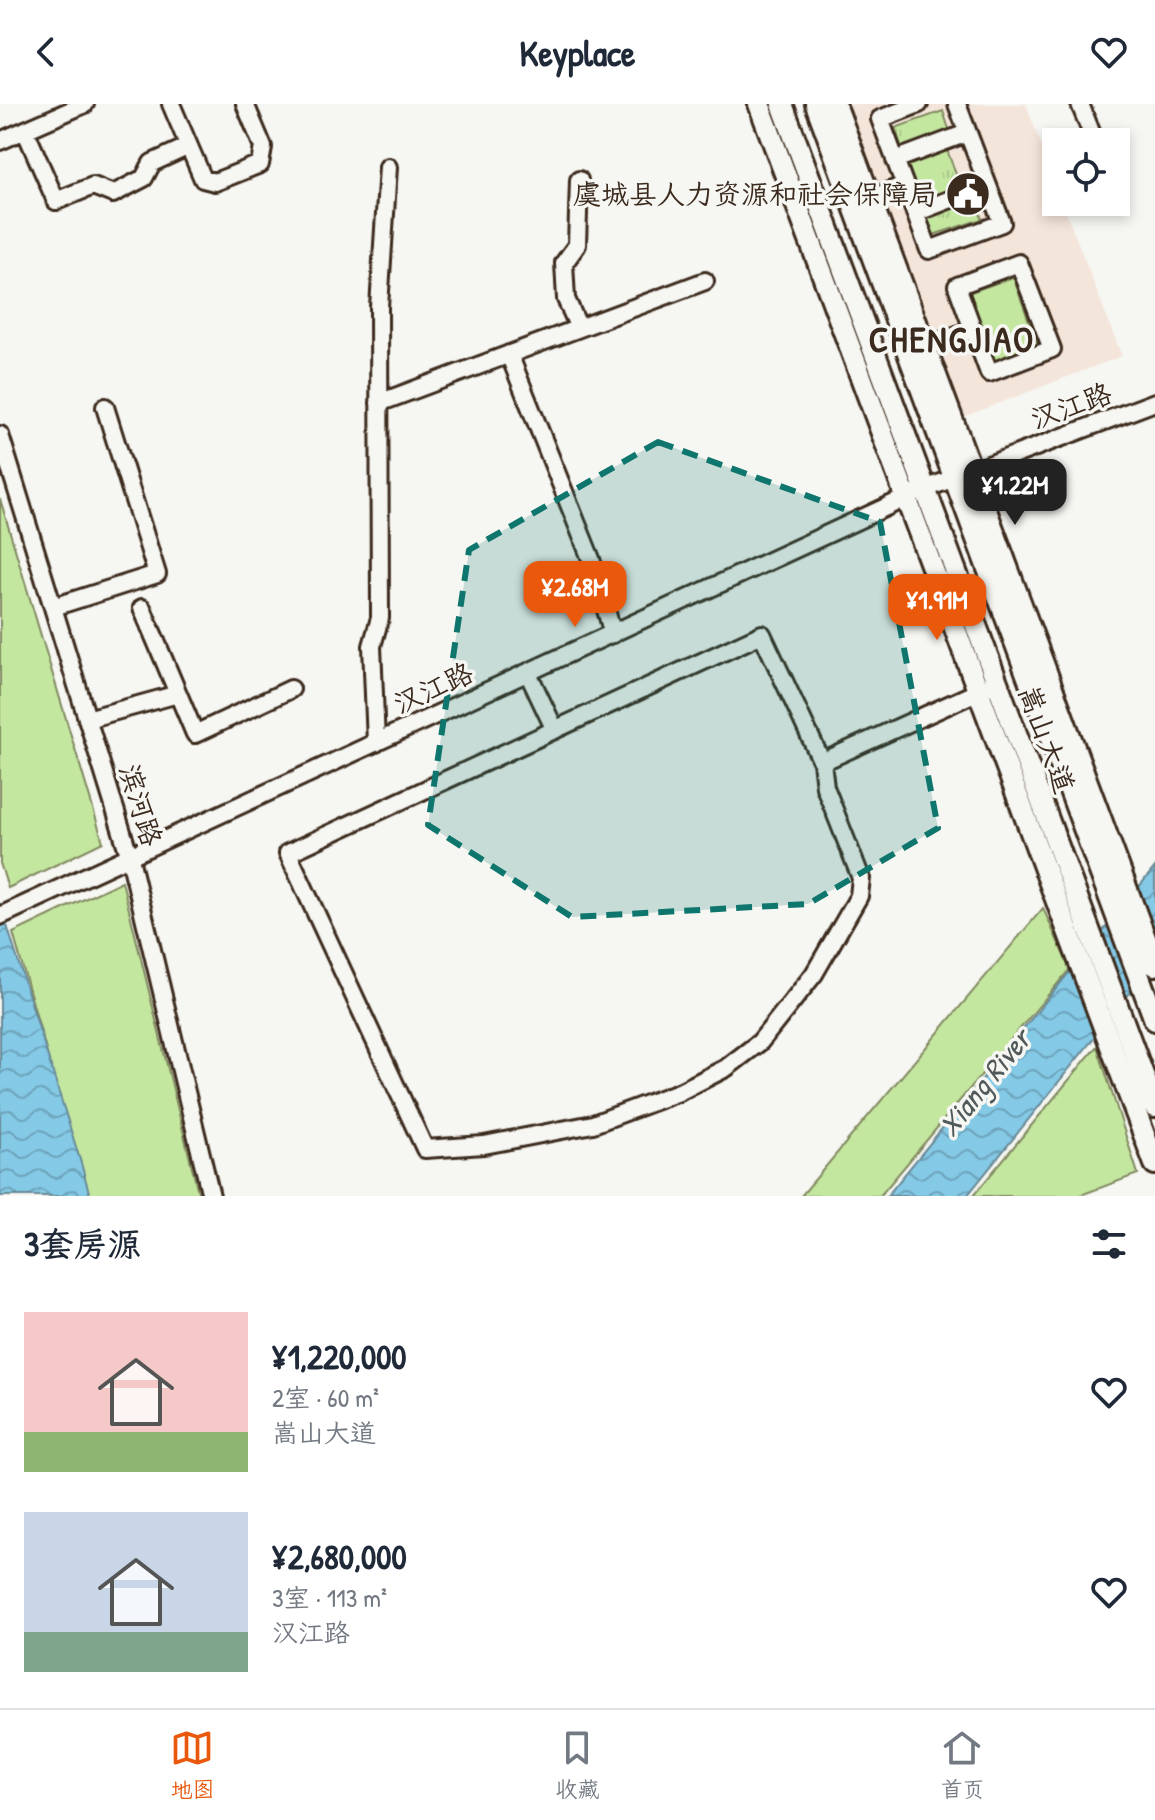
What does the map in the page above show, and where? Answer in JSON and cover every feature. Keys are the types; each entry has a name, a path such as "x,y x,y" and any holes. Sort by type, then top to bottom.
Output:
{"main road":[{"path":"759,104 916,493"},
{"path":"782,104 916,493 988,687 1155,1164"},
{"name":"嵩山大道","path":"816,104 862,202 962,473 1102,875 1150,987"},
{"path":"835,104 862,202"},
{"path":"962,473 1155,965"},
{"name":"嵩山大道","path":"988,687 1077,899 1155,1107"},
{"path":"1150,987 1155,1020"}],"street":[{"path":"0,141 85,104"},
{"path":"171,104 203,179 215,182 260,164 263,147 245,104"},
{"path":"919,104 880,119 929,250 1002,223 957,104"},
{"path":"1080,104 1089,128"},
{"path":"25,130 56,201 93,186 113,194 144,178 152,163 189,146"},
{"path":"895,160 967,133"},
{"path":"376,743 372,646 380,618 379,307 388,167"},
{"path":"579,180 577,245 564,263 566,299 579,328"},
{"path":"862,202 905,185"},
{"path":"915,213 987,185"},
{"path":"1019,263 1052,349 989,373 973,329 957,286 1019,263"},
{"path":"379,403 705,281"},
{"path":"917,351 973,329"},
{"path":"509,354 591,559 613,634"},
{"name":"汉江路","path":"0,916 916,493 1155,402"},
{"path":"53,607 157,574 105,407"},
{"name":"滨河路","path":"0,435 130,858 211,1196"},
{"path":"142,608 195,734 291,689"},
{"path":"762,634 822,762 825,787 861,878 859,896 814,974 760,1042 726,1068 634,1112 539,1136 425,1149 288,853 762,634"},
{"path":"528,673 555,730"},
{"path":"822,762 988,687"},
{"path":"87,719 178,694"}],"highlighted area":[{"path":"658,442 880,522 938,828 808,904 572,917 428,825 469,550"}],"shaded area":[{"path":"1026,104 1042,148 1042,216 1067,216 1122,356 963,417 847,106"}],"green space":[{"path":"943,111 950,132 902,148 895,128"},
{"path":"947,150 960,185 921,200 908,165"},
{"path":"975,198 982,219 933,235 926,215"},
{"path":"1013,277 1038,346 993,362 968,293"},
{"path":"0,499 103,842 8,888 0,863"},
{"path":"122,881 199,1196 87,1196 13,933"},
{"path":"1043,908 1070,969 880,1196 801,1196"},
{"path":"1097,1046 1138,1174 1078,1196 973,1196"}],"water":[{"name":"Xiang River","path":"1155,867 1155,962 967,1196 887,1196"},
{"path":"0,903 81,1163 90,1196 0,1196"}],"place":[{"name":"虞城县人力资源和社会保障局","path":"968,194"}],"district":[{"name":"CHENGJIAO","path":"952,338"}]}
